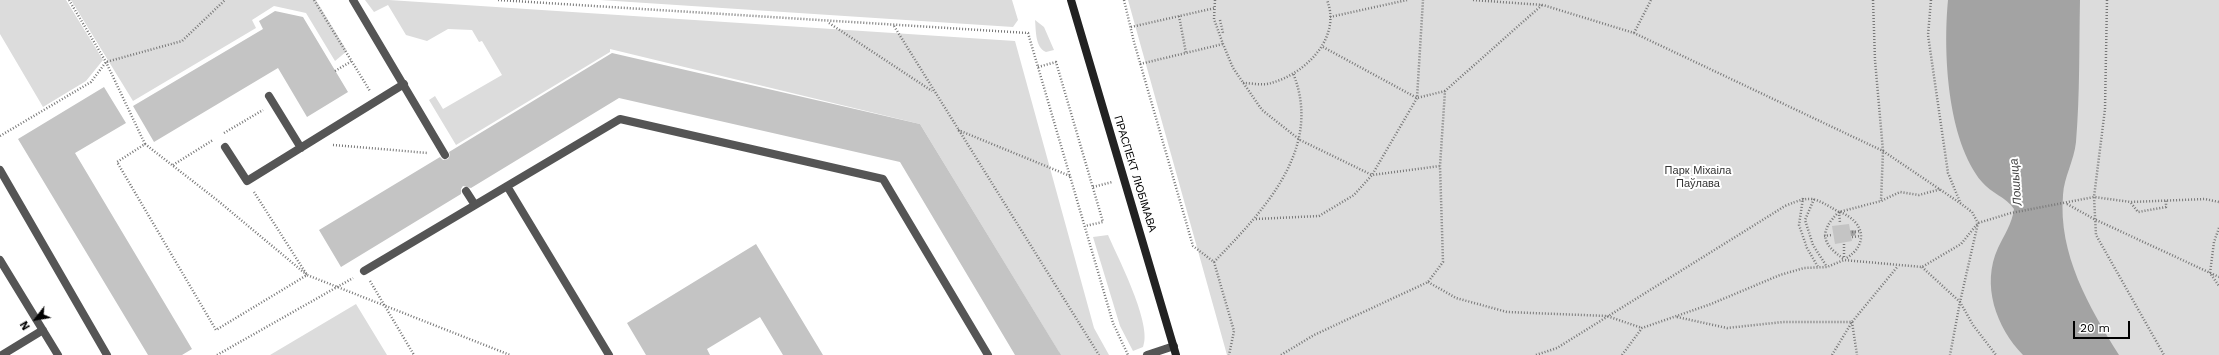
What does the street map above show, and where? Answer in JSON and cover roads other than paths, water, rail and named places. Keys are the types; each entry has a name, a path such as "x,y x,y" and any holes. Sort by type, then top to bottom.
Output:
{"main road":[{"name":"ПРАСПЕКТ ЛЮБІМАВА","path":"1071,0 1176,355"}],"lane":[{"path":"353,0 404,84 444,155"},
{"path":"225,147 247,181 404,84"},
{"path":"269,96 301,148"},
{"path":"364,271 620,119 883,179 988,355"},
{"path":"0,170 107,355"},
{"path":"507,186 609,355"},
{"path":"466,191 475,205"},
{"path":"0,260 58,355"},
{"path":"2,355 43,330"},
{"path":"1147,355 1174,346"}],"water":[{"name":"Лошыца","path":"1948,0 2080,0 2079,89 2076,142 2063,195 2065,238 2078,279 2087,299 2119,355 2023,355 2005,332 1994,305 1991,291 1991,276 1993,262 1998,248 2010,225 2014,209 2007,201 1982,182 1970,164 1961,143 1950,95 1947,69 1946,44"}],"waterway":[{"path":"1844,234 1853,233"}],"park label":[{"name":"Парк Міхаіла Паўлава","path":"1698,177"}]}
